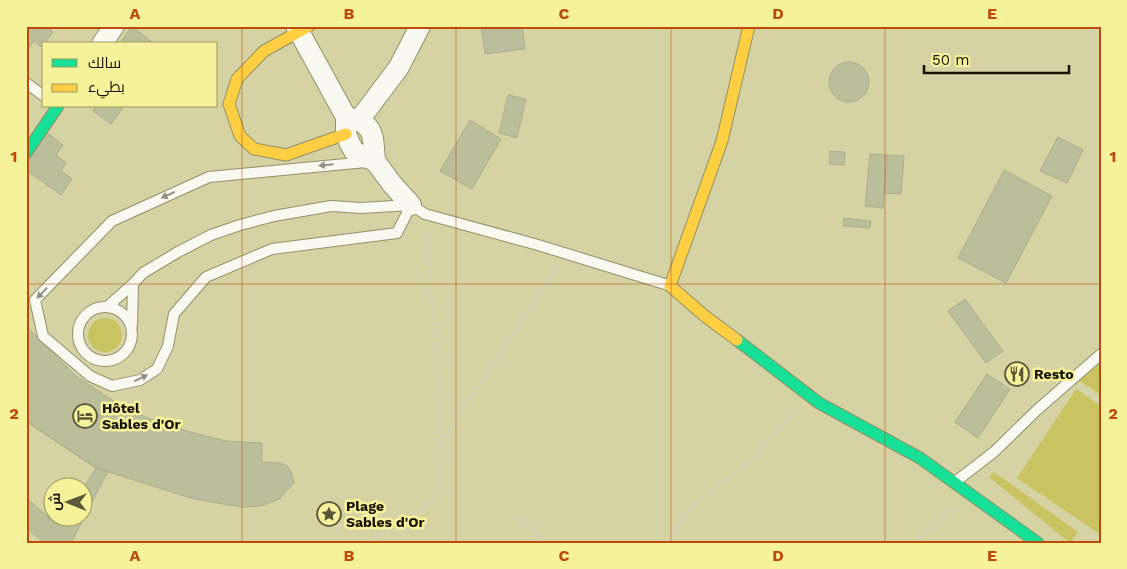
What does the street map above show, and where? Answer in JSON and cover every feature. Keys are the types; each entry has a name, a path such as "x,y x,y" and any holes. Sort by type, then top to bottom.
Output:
{"street":[{"path":"103,42 114,26"},
{"path":"418,210 392,184 375,161 362,156 354,150 351,123 301,28 264,51 237,79 229,104 240,136 254,149 286,155 351,123 398,67 420,26"},
{"path":"749,26 722,141 670,286 706,317 819,403 920,458 1038,543"},
{"path":"26,152 57,108"}],"lane":[{"path":"26,83 42,95"},
{"path":"375,161 209,177 112,221 36,300 43,336 90,376 112,386 140,380 156,368 168,346 174,314 206,277 272,248 397,233 418,210"},
{"path":"107,307 143,273 211,235 274,216 331,206 418,210 670,286"},
{"path":"132,327 126,317 117,310 107,307 94,309 84,316 79,324 78,340 84,352 92,359 106,362 114,360 126,352 131,342 132,327 133,284"},
{"path":"954,482 994,452 1070,380 1101,354"}],"path":[{"path":"369,543 436,498 441,444 436,352 418,210"},
{"path":"441,444 566,254"},
{"path":"1070,380 1101,401"},
{"path":"666,543 693,504 751,462 797,409"},
{"path":"915,543 953,506"},
{"path":"516,517 534,530 544,543"},
{"path":"363,543 374,541"}],"shaded area":[{"path":"105,318 112,319 117,323 121,328 121,342 117,347 112,351 105,352 98,351 93,347 89,342 88,335 89,328 93,323 98,319"},
{"path":"1101,363 1101,395 1078,380"},
{"path":"1076,389 1101,406 1101,535 1017,478"},
{"path":"994,472 1078,532 1070,543 989,477"}],"building":[{"path":"26,26 47,26 53,32 46,42 42,42 42,47 34,41 28,49 26,47"},
{"path":"132,26 152,42 124,42 122,40"},
{"path":"481,26 522,26 525,49 485,54"},
{"path":"853,62 860,65 866,71 869,82 868,90 860,99 853,102 845,102 838,99 830,90 829,78 832,71 841,63"},
{"path":"508,95 526,99 517,138 499,133"},
{"path":"95,108 123,108 111,124 93,111"},
{"path":"470,120 501,139 472,189 440,171"},
{"path":"46,132 63,145 56,155 66,163 61,171 72,179 61,195 26,170 26,159"},
{"path":"1058,137 1083,150 1067,183 1040,171"},
{"path":"830,151 845,152 844,165 829,164"},
{"path":"870,154 887,155 883,208 865,206"},
{"path":"887,155 904,156 901,194 884,193"},
{"path":"1004,170 1052,196 1006,283 958,258"},
{"path":"844,218 871,221 870,228 843,226"},
{"path":"965,299 1003,351 986,363 948,311"},
{"name":"Hôtel Sables d'Or","path":"26,326 76,376 115,402 150,419 190,432 226,441 262,443 262,462 280,463 287,466 291,471 294,483 279,499 261,506 241,507 194,499 96,468 26,421"},
{"path":"987,374 1010,389 978,438 955,422"},
{"path":"26,421 96,468 108,471 92,502 92,476 42,476 42,526 80,526 71,543 45,543 26,528"},
{"path":"26,421 96,468 91,476 42,476 42,512 26,498"}],"traffic: fast":[{"path":"26,153 57,108"},
{"path":"737,340 819,403 920,458 1038,543"}],"traffic: slow":[{"path":"309,26 264,51 237,79 229,104 240,136 254,149 286,155 346,134"},
{"path":"737,340 706,317 670,286 722,141 749,26"}],"place":[{"name":"Resto","path":"1017,374"},
{"name":"Hôtel Sables d'Or","path":"85,416"},
{"name":"Plage Sables d'Or","path":"329,514"}]}
